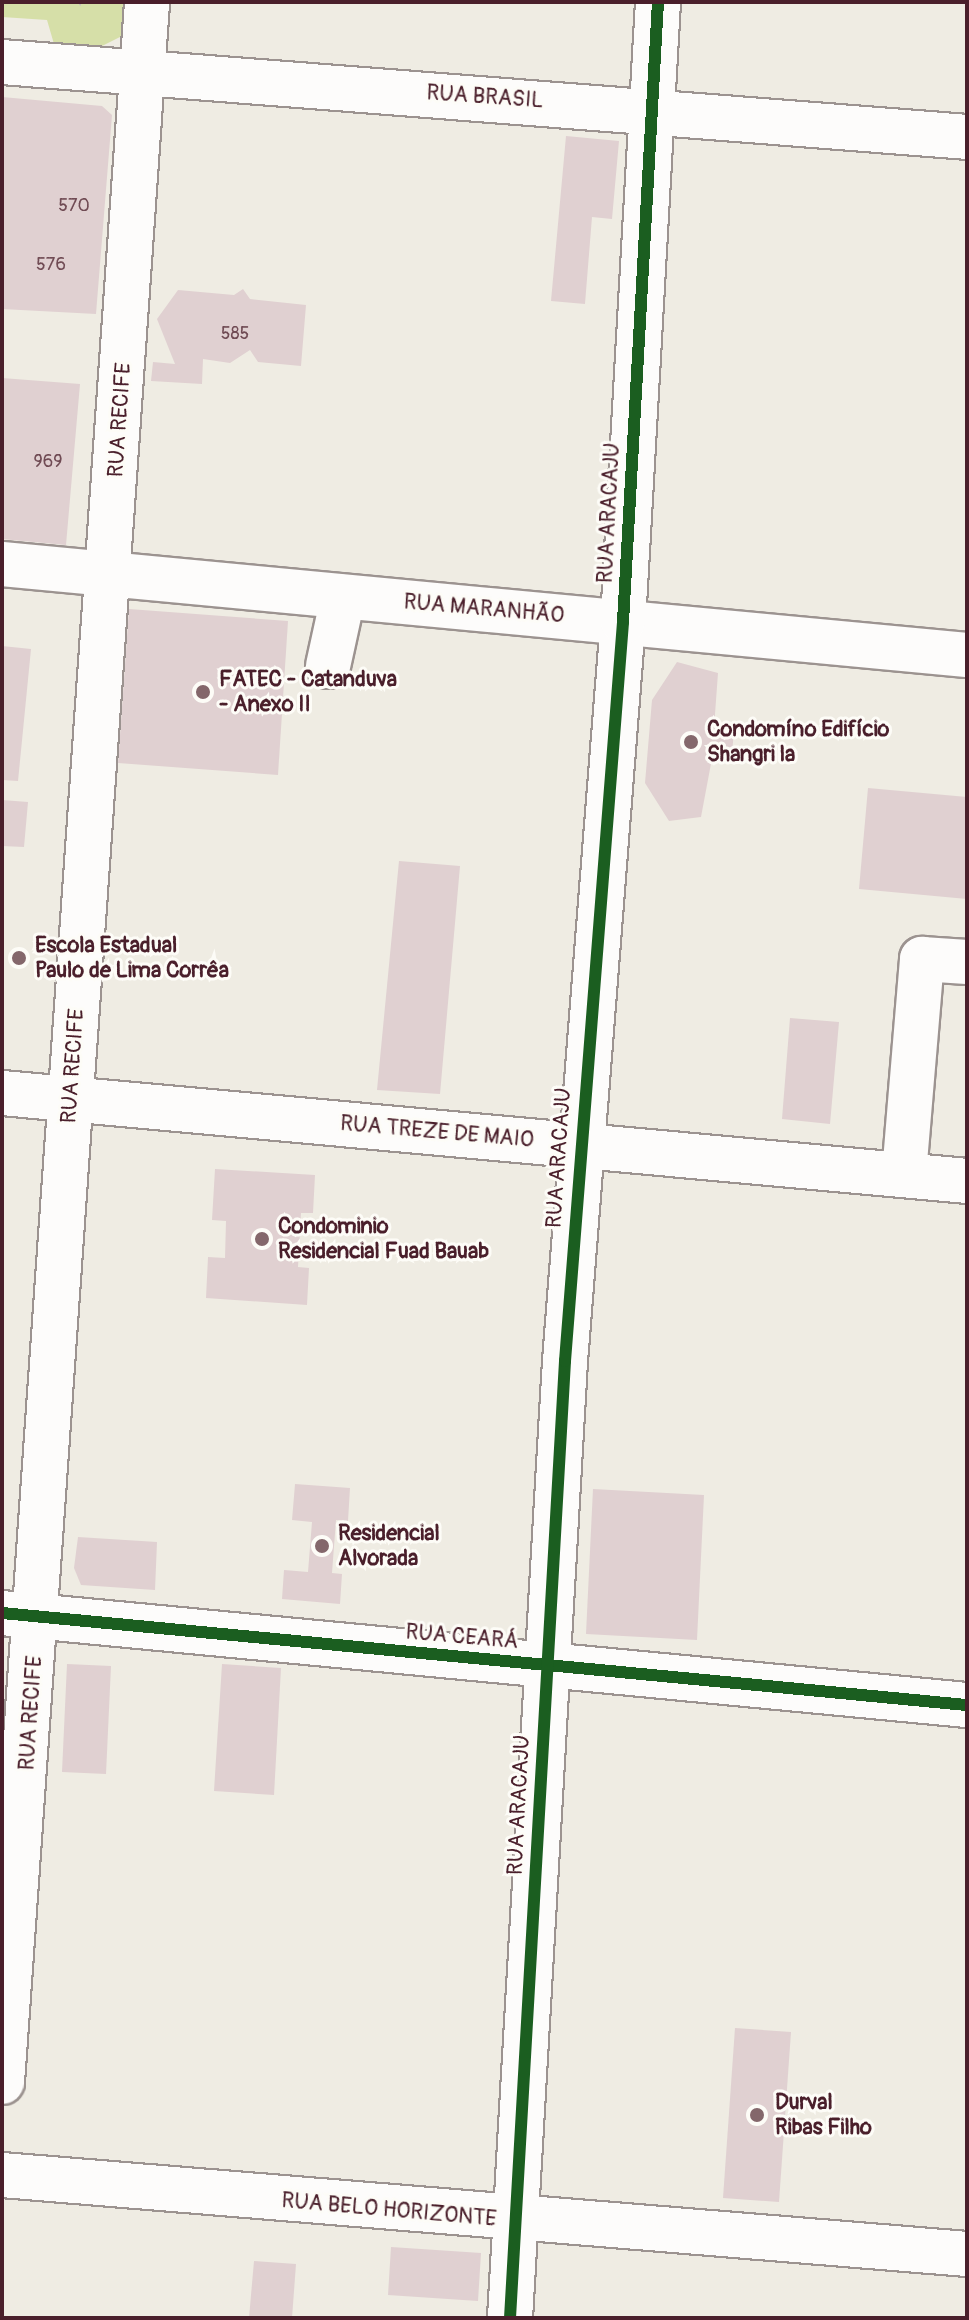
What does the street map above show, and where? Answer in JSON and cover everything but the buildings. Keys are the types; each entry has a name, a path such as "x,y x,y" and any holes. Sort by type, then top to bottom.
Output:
{"street":[{"name":"RUA RECIFE","path":"2,2082 20,1614 70,1100 110,573 147,2"},
{"name":"RUA ARACAJU","path":"510,2318 579,1144 623,622 658,2"},
{"name":"RUA BRASIL","path":"2,62 651,107 967,137"},
{"name":"RUA MARANHÃO","path":"2,564 967,655"},
{"path":"328,666 343,597"},
{"path":"904,1174 922,959 967,962"},
{"name":"RUA TREZE DE MAIO","path":"2,1093 967,1181"},
{"name":"RUA CEARÁ","path":"20,1614 967,1705"},
{"name":"RUA BELO HORIZONTE","path":"2,2175 518,2221 967,2254"}],"green space":[{"path":"2,2 128,2 124,35 96,49 54,44 47,20 2,17"}],"cycle path":[{"path":"510,2318 565,1361 623,622 658,2"},
{"path":"2,1613 967,1705"}],"place":[{"name":"FATEC - Catanduva - Anexo II","path":"203,692"},
{"name":"Condomíno Edifício Shangri la","path":"691,742"},
{"name":"Escola Estadual Paulo de Lima Corrêa","path":"19,958"},
{"name":"Condominio Residencial Fuad Bauab","path":"262,1239"},
{"name":"Residencial Alvorada","path":"322,1546"},
{"name":"Durval Ribas Filho","path":"757,2115"}]}
